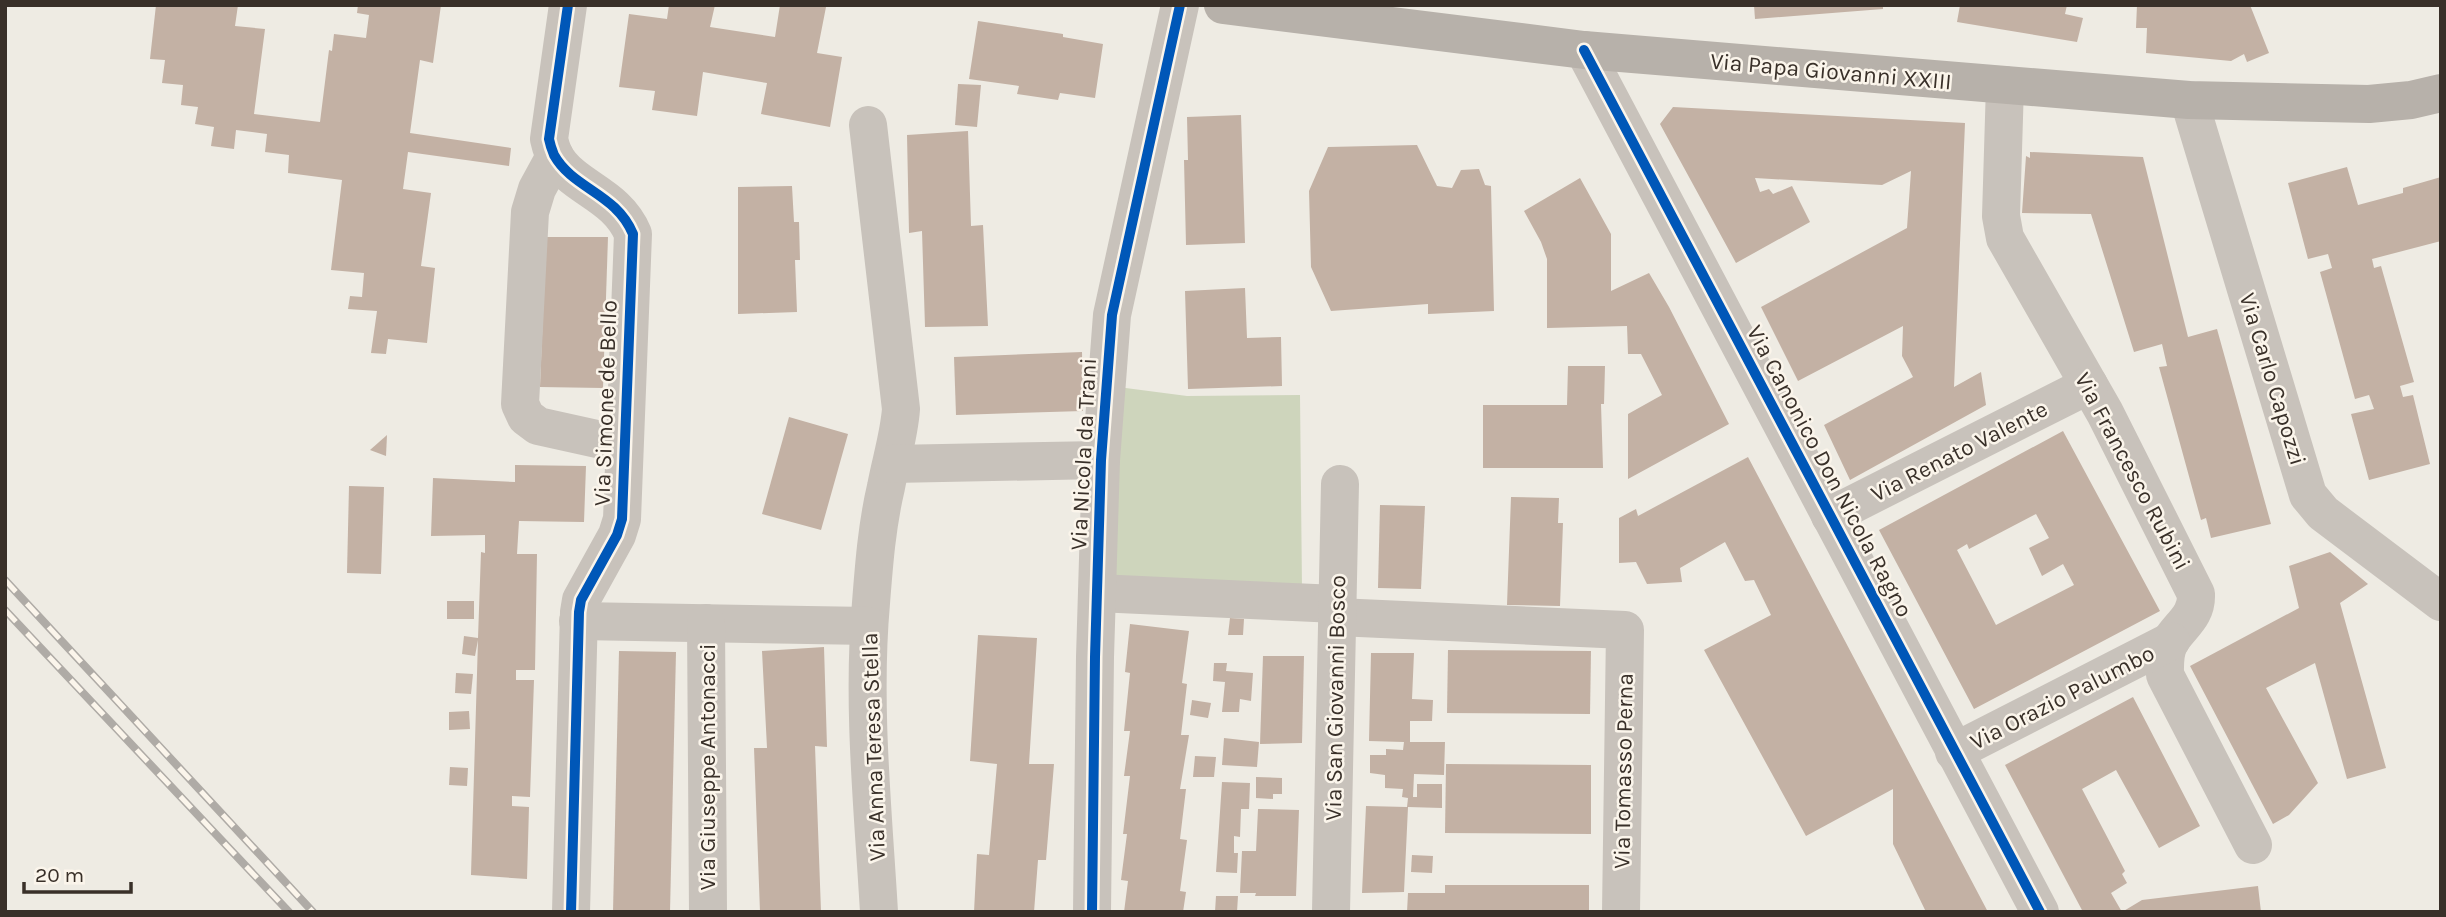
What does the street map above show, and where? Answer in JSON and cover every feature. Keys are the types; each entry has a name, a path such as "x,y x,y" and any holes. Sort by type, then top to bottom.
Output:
{"main road":[{"name":"Via Papa Giovanni XXIII","path":"1223,5 1584,50 2189,100 2369,104 2411,100 2441,93"}],"street":[{"path":"555,156 549,139 568,5"},
{"name":"Via Nicola da Trani","path":"1092,912 1101,460 1112,316 1180,5"},
{"name":"Via Canonico Don Nicola Ragno","path":"1584,50 2040,912"},
{"name":"Via Francesco Rubini","path":"2005,85 2001,216 2005,238 2089,385 2196,594 2192,616 2171,641 2164,661 2165,675 2253,845"},
{"name":"Via Carlo Capozzi","path":"2189,100 2308,495 2323,513 2441,602"},
{"name":"Via Anna Teresa Stella","path":"868,125 901,409 898,439 877,538 869,626 867,690 879,912"},
{"name":"Via Simone de Bello","path":"571,912 579,621 581,600 617,535 622,519 632,234 627,220 614,206 571,173 555,156 537,189 530,212 520,404 526,417 538,426 624,445"},
{"name":"Via Renato Valente","path":"1830,516 2089,385"},
{"path":"892,464 1101,460"},
{"name":"Via San Giovanni Bosco","path":"1331,912 1340,484"},
{"path":"1097,593 1337,610"},
{"name":"Via Tomasso Perna","path":"1337,610 1625,630 1621,912"},
{"path":"579,621 869,626"},
{"name":"Via Giuseppe Antonacci","path":"706,623 708,912"},
{"name":"Via Orazio Palumbo","path":"1954,752 2171,641"}],"green space":[{"path":"1118,387 1187,396 1300,395 1302,589 1108,581"}],"building":[{"path":"156,5 238,5 235,26 265,29 254,114 320,122 329,50 332,51 334,34 366,38 369,15 357,13 358,5 441,5 433,63 420,60 410,133 511,148 509,166 408,152 403,189 431,193 421,266 435,268 427,343 388,339 386,354 371,353 377,311 348,309 350,296 362,297 364,273 331,270 342,180 288,173 289,155 265,152 267,134 236,130 234,149 211,146 214,127 195,124 198,107 181,105 183,85 162,83 165,60 150,59"},
{"path":"669,5 715,5 710,27 775,37 780,5 826,7 817,53 842,57 830,127 761,114 767,83 703,72 697,116 652,110 655,91 619,87 629,14 667,19"},
{"path":"1754,5 1883,5 1883,9 1755,19"},
{"path":"1960,5 2067,5 2065,14 2083,18 2077,42 1957,22"},
{"path":"2137,5 2250,5 2269,53 2247,62 2244,54 2231,61 2146,53 2147,28 2136,28"},
{"path":"978,21 1063,34 1063,37 1103,44 1095,98 1060,93 1058,100 1017,94 1019,86 969,79"},
{"path":"958,84 981,85 977,127 955,125"},
{"path":"1673,107 1965,123 1954,387 1981,372 1986,405 1850,480 1824,425 1913,377 1902,356 1903,326 1798,381 1761,307 1907,228 1911,171 1882,185 1755,178 1760,192 1769,189 1773,194 1792,186 1810,222 1736,263 1660,124"},
{"path":"1241,115 1245,243 1186,245 1184,160 1188,160 1187,117"},
{"path":"968,131 971,226 983,225 988,326 925,327 922,231 909,233 907,135"},
{"path":"1417,145 1437,186 1452,188 1461,170 1479,169 1485,185 1491,186 1494,311 1428,314 1428,304 1331,311 1311,267 1309,191 1328,147"},
{"path":"2030,152 2143,157 2188,337 2217,329 2271,524 2211,538 2206,518 2201,520 2159,367 2167,366 2162,344 2134,352 2091,214 2022,213 2026,156 2030,158"},
{"path":"2347,167 2358,205 2403,193 2403,188 2441,177 2441,241 2372,259 2374,268 2381,266 2414,382 2400,386 2403,397 2413,395 2430,464 2369,480 2351,414 2374,409 2369,395 2355,399 2320,272 2332,268 2328,254 2308,259 2288,183"},
{"path":"1580,178 1611,234 1611,291 1649,273 1729,424 1628,479 1628,414 1662,395 1641,354 1628,354 1627,326 1547,328 1547,259 1524,211"},
{"path":"792,186 794,222 799,222 800,260 795,260 797,312 738,314 738,187"},
{"path":"546,237 608,237 603,388 540,387"},
{"path":"1245,288 1247,338 1281,337 1282,386 1188,389 1185,291"},
{"path":"1082,352 1083,411 956,415 954,357"},
{"path":"1568,366 1605,366 1604,404 1601,404 1603,468 1483,468 1483,405 1567,405"},
{"path":"789,417 848,434 821,530 762,514"},
{"path":"2063,431 2160,611 1974,709 1879,530","holes":["2036,514 2049,538 2029,548 2042,576 2063,564 2074,585 1996,625 1957,550 1967,544 1969,549"]},
{"path":"387,435 386,456 370,450"},
{"path":"1748,457 1988,912 1926,912 1893,844 1893,789 1806,836 1704,650 1771,615 1754,580 1745,581 1725,542 1680,568 1682,582 1647,584 1636,562 1619,563 1619,518 1636,509 1638,516"},
{"path":"515,465 586,466 584,522 519,521 517,554 537,554 535,670 516,670 516,680 534,680 530,797 512,796 512,806 529,807 527,879 471,875 478,640 475,656 462,654 464,636 478,638 481,552 485,553 485,535 431,536 433,478 515,482"},
{"path":"349,486 384,487 381,574 347,573"},
{"path":"1511,497 1559,498 1558,523 1563,523 1560,606 1507,605"},
{"path":"1380,505 1425,506 1421,589 1378,588"},
{"path":"2330,552 2368,584 2340,603 2386,768 2347,779 2315,663 2266,688 2318,783 2289,815 2273,824 2190,666 2299,608 2289,566"},
{"path":"447,601 474,601 474,619 447,619"},
{"path":"1230,618 1244,619 1243,635 1228,635"},
{"path":"1130,624 1189,631 1182,683 1187,684 1181,735 1189,735 1180,789 1186,789 1180,839 1187,840 1180,891 1186,892 1183,912 1124,912 1128,881 1121,880 1127,834 1123,834 1130,776 1124,776 1130,731 1124,731 1130,673 1125,672"},
{"path":"978,635 1037,638 1029,764 1054,764 1046,860 1038,860 1034,912 974,912 977,854 989,855 997,764 970,761"},
{"path":"824,647 827,747 815,746 821,912 760,912 754,748 767,748 762,651"},
{"path":"1448,650 1591,651 1590,714 1447,713"},
{"path":"619,651 676,652 670,912 613,912"},
{"path":"1371,653 1414,653 1412,699 1433,700 1432,721 1410,721 1410,742 1445,742 1444,775 1414,774 1413,797 1417,797 1417,784 1442,784 1442,808 1408,807 1404,892 1362,893 1366,806 1407,807 1408,798 1402,797 1403,789 1385,788 1385,775 1370,773 1370,755 1386,755 1386,749 1403,750 1404,742 1369,741"},
{"path":"1263,656 1304,656 1302,743 1260,744"},
{"path":"1214,663 1227,663 1226,671 1253,673 1251,701 1240,699 1239,712 1222,712 1225,682 1213,681"},
{"path":"456,673 473,674 471,694 455,693"},
{"path":"2133,697 2200,826 2159,848 2116,770 2082,789 2125,871 2122,874 2127,883 2111,893 2122,912 2083,912 2005,765"},
{"path":"1192,700 1211,703 1208,718 1190,715"},
{"path":"469,711 470,729 449,730 449,712"},
{"path":"1224,738 1259,742 1257,767 1222,765"},
{"path":"1195,756 1216,757 1214,777 1193,777"},
{"path":"1446,764 1591,765 1591,834 1445,833"},
{"path":"450,767 468,768 467,786 449,785"},
{"path":"1256,777 1282,778 1282,794 1273,794 1273,799 1256,798"},
{"path":"1222,782 1250,783 1249,809 1241,809 1240,837 1234,836 1234,853 1238,853 1237,873 1216,872"},
{"path":"1258,809 1299,810 1296,896 1255,896 1256,893 1240,893 1242,851 1256,851"},
{"path":"1412,855 1433,856 1432,873 1411,872"},
{"path":"1445,885 1589,885 1589,912 1407,912 1408,893 1445,893"},
{"path":"2258,886 2261,912 2122,912 2142,900"},
{"path":"1216,896 1238,896 1237,912 1215,912"}],"railway":[{"path":"5,580 313,912"},
{"path":"5,610 289,912"}],"cycle path":[{"path":"568,5 550,145 562,166 616,209 633,234 622,519 617,535 581,600 579,612 571,912"},
{"path":"1092,912 1101,460 1112,315 1180,5"},
{"path":"1584,50 2040,912"}]}
